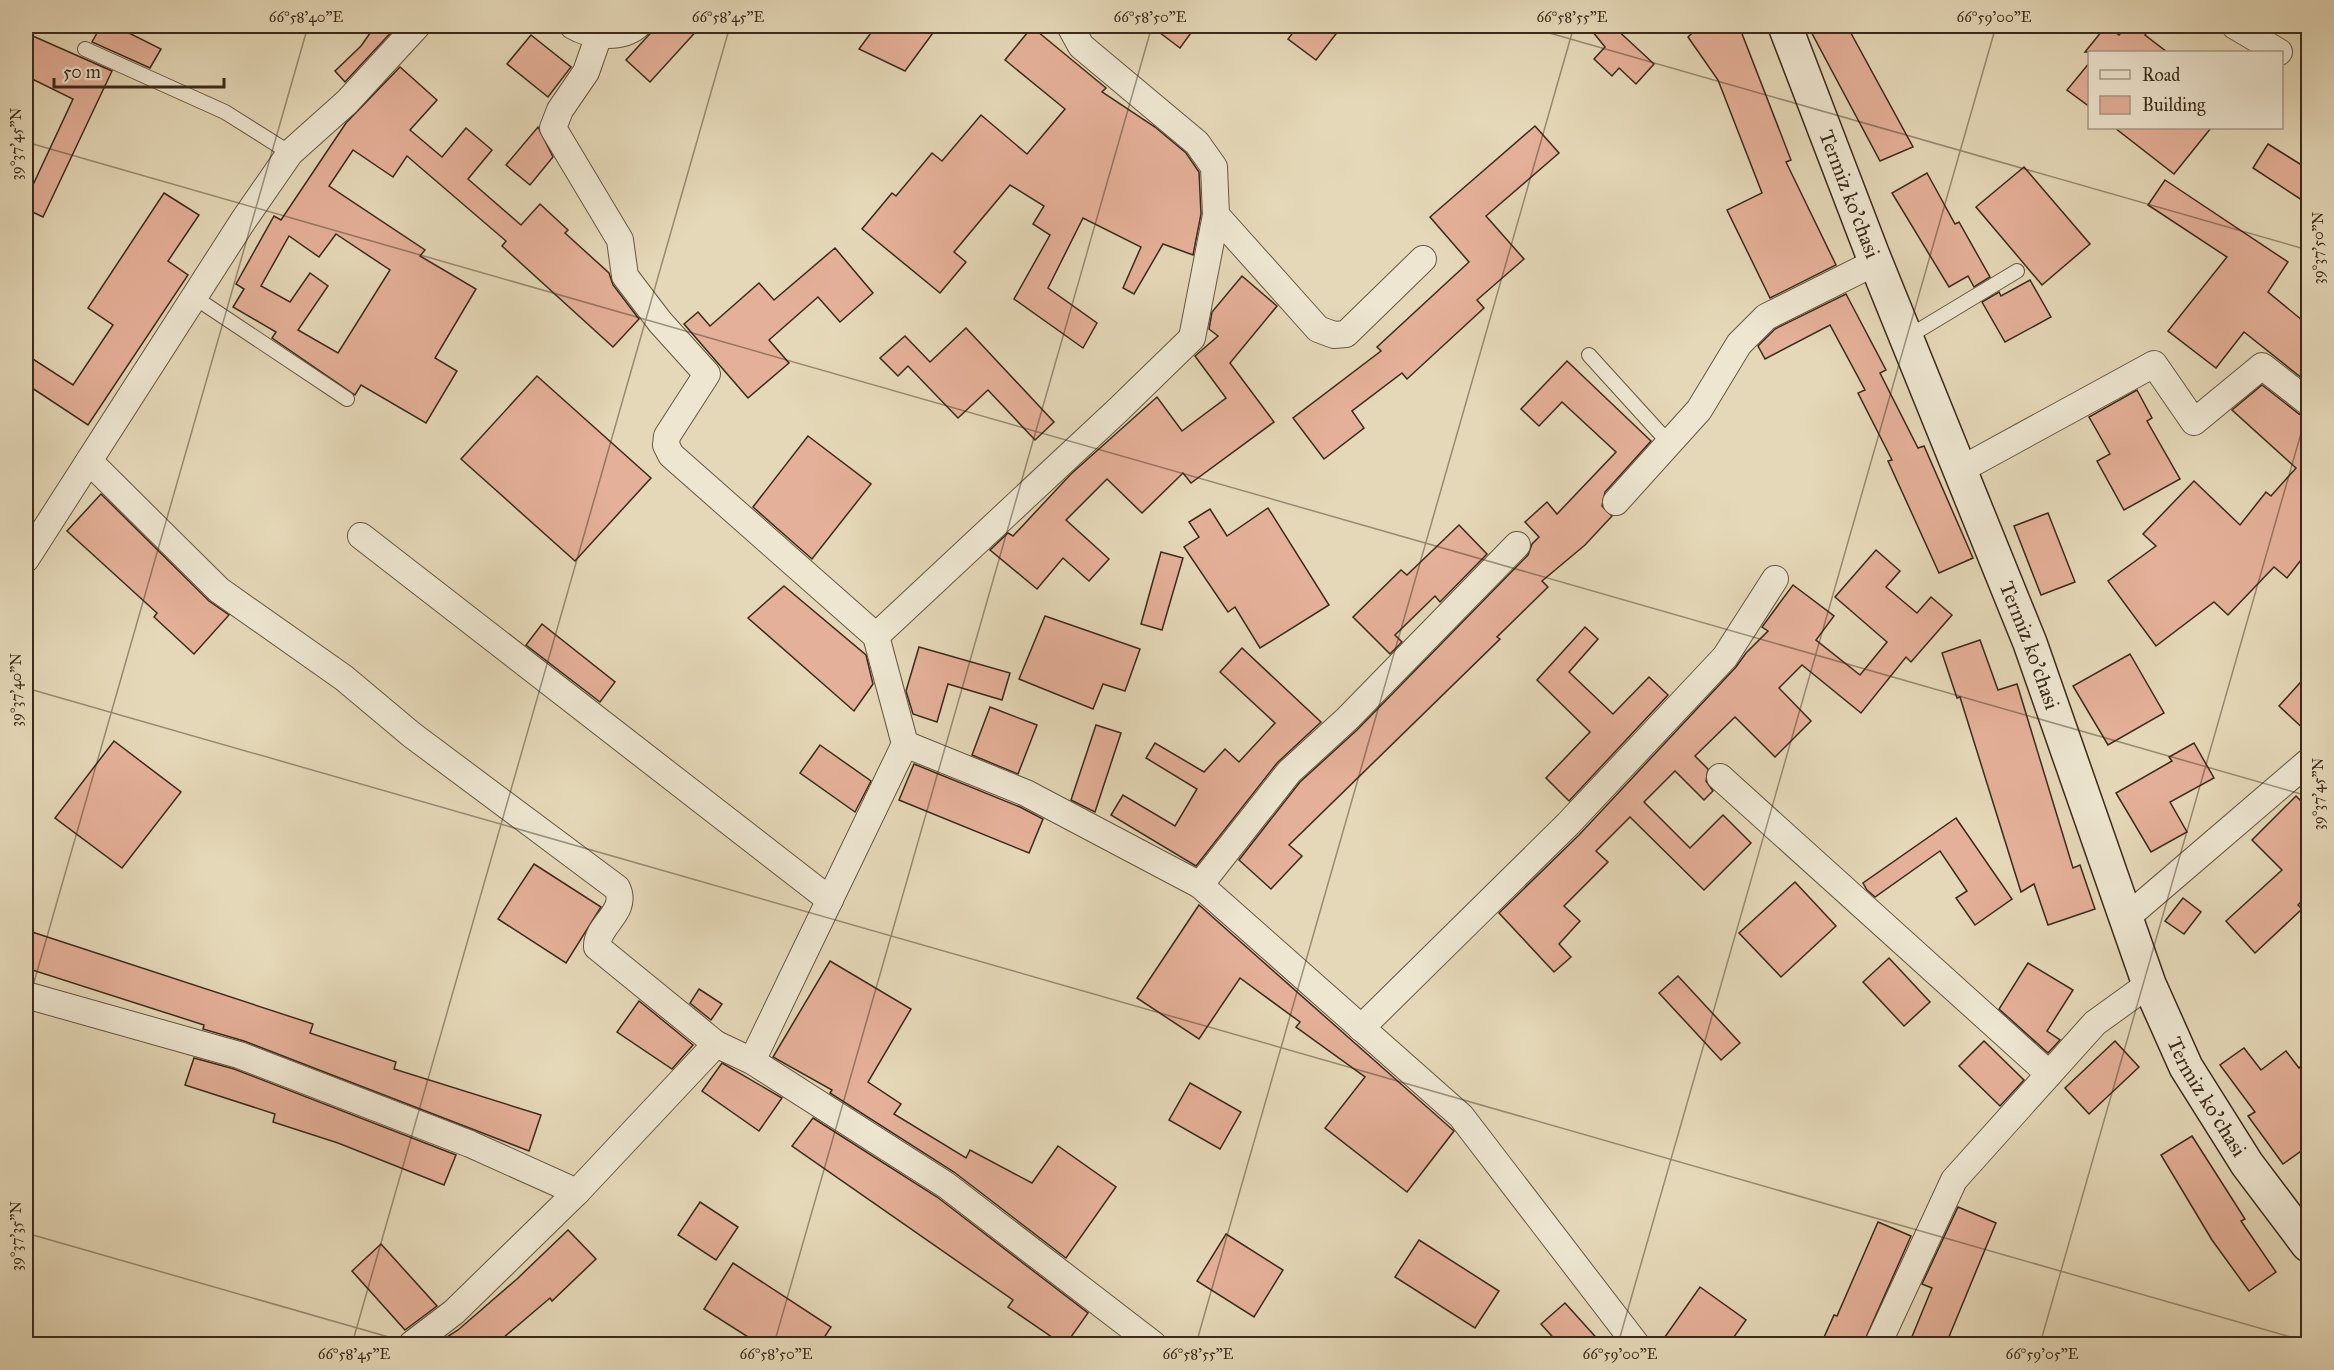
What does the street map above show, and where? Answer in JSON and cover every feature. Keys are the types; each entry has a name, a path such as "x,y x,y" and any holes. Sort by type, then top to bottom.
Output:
{"main road":[{"name":"Termiz ko'chasi","path":"1785,26 1906,338 2030,643 2149,984 2186,1067 2247,1164 2308,1245"}],"street":[{"path":"26,559 194,297 290,153 347,102 417,26"},
{"path":"573,26 599,35 631,31 637,26"},
{"path":"876,636 1192,338 1216,215 1214,167 1197,143 1081,46 1070,26"},
{"path":"2235,26 2276,51"},
{"path":"599,35 586,72 560,110 553,128 620,240 625,276 660,322 707,374 667,436 666,445 671,455 876,636 905,744 752,1060"},
{"path":"1216,215 1318,329 1335,335 1346,334 1423,259"},
{"path":"1616,502 1699,410 1739,344 1766,316 1876,262"},
{"path":"1960,470 2154,364 2194,422 2262,366 2308,402"},
{"path":"89,461 219,590 344,678 412,735 617,888 620,905 598,937 597,948 716,1044 752,1060 946,1185 1153,1344"},
{"path":"361,536 830,900"},
{"path":"1200,885 1290,772 1347,718 1517,545"},
{"path":"1361,1028 1568,824 1725,657 1775,579"},
{"path":"905,744 1026,793 1200,885 1461,1116 1636,1344"},
{"path":"2126,918 2308,762"},
{"path":"1720,777 2049,1074"},
{"path":"1878,1344 1954,1180 2095,1023 2149,984"},
{"path":"26,994 239,1055 470,1144 577,1192"},
{"path":"412,1344 454,1312 577,1192 716,1044"}],"lane":[{"path":"85,49 225,112 290,153"},
{"path":"1906,338 2017,271"},
{"path":"194,297 347,399"},
{"path":"1589,356 1669,443"}],"building":[{"path":"101,26 115,26 161,49 150,68 92,42"},
{"path":"375,26 397,26 345,82 335,71 361,46"},
{"path":"657,26 701,26 650,82 626,60"},
{"path":"876,26 938,26 905,71 859,49"},
{"path":"1151,26 1196,26 1180,48"},
{"path":"1298,26 1342,26 1316,60 1288,39"},
{"path":"1588,26 1613,26 1654,64 1636,84 1619,68 1612,76 1594,59 1605,47"},
{"path":"1699,26 1739,26 1791,160 1786,162 1836,265 1770,298 1727,210 1762,193 1718,80 1688,37"},
{"path":"1808,26 1847,26 1913,147 1880,161"},
{"path":"2106,26 2119,35 2127,26 2152,26 2145,35 2166,51 2088,51 2085,52"},
{"path":"1032,27 1106,88 1102,92 1155,127 1186,153 1199,172 1201,214 1193,255 1163,244 1134,294 1123,288 1141,247 1083,218 1048,288 1097,323 1083,348 1014,299 1050,235 1033,224 1044,206 1010,185 954,252 966,262 940,293 862,229 892,193 896,196 932,153 942,161 981,115 1027,154 1065,109 1005,60"},
{"path":"26,33 112,71 43,217 26,209 26,184 32,187 73,99 26,76"},
{"path":"531,35 571,67 548,97 507,64"},
{"path":"2088,64 2088,106 2067,90"},
{"path":"400,67 437,100 410,130 442,157 466,128 492,150 468,179 521,225 540,204 568,230 565,233 609,273 613,285 639,319 613,347 502,246 506,241 407,156 393,177 353,150 329,186 425,250 420,256 476,289 435,358 457,371 426,423 361,385 355,395 272,338 276,332 233,307 244,289 236,284 274,216 281,220 346,123","holes":["336,234 390,270 338,353 298,330 328,286 310,273 290,302 261,286 289,236 319,257"]},
{"path":"1535,126 1559,153 1486,216 1524,259 1477,300 1484,308 1407,379 1402,373 1352,411 1364,428 1324,459 1293,418 1381,351 1377,347 1469,262 1430,217"},
{"path":"538,127 553,157 530,185 506,165"},
{"path":"2116,129 2210,129 2174,174"},
{"path":"2268,144 2308,169 2308,204 2253,168"},
{"path":"2024,167 2090,244 2042,285 1976,207"},
{"path":"1927,173 1955,224 1959,222 1990,277 1974,287 1968,276 1949,287 1892,193"},
{"path":"2165,180 2288,262 2268,292 2308,325 2308,383 2244,332 2216,368 2168,331 2227,257 2148,205"},
{"path":"164,193 199,215 168,261 188,275 88,425 26,384 26,369 33,359 73,385 113,325 88,308"},
{"path":"835,248 873,293 840,322 818,297 769,340 789,363 748,398 684,324 698,312 710,326 759,283 774,300"},
{"path":"1242,276 1277,306 1230,363 1274,422 1191,483 1183,473 1142,513 1107,479 1066,520 1109,559 1089,581 1063,558 1037,589 990,550 1008,533 1013,536 1071,474 1157,397 1182,431 1226,398 1195,356 1218,336 1209,329 1212,312"},
{"path":"2030,280 2051,317 2005,342 1982,302 1999,292 2001,296"},
{"path":"1846,294 1886,370 1880,373 1918,448 1924,446 1973,558 1939,573 1888,461 1892,460 1858,393 1865,390 1830,325 1765,359 1758,346 1775,329"},
{"path":"966,328 1054,422 1035,440 988,390 958,418 908,366 898,376 880,358 905,336 930,362"},
{"path":"1567,361 1651,441 1605,492 1602,506 1612,516 1585,545 1542,581 1548,587 1497,637 1500,639 1289,845 1302,856 1271,889 1239,860 1300,782 1357,730 1528,555 1532,544 1539,537 1525,522 1547,502 1557,514 1616,452 1562,402 1539,426 1521,409"},
{"path":"537,376 651,478 575,561 461,459"},
{"path":"2262,385 2299,414 2308,417 2308,551 2287,578 2274,567 2228,615 2214,602 2156,646 2108,581 2156,546 2143,534 2194,481 2240,525 2266,492 2271,496 2296,468 2232,410"},
{"path":"2137,390 2152,418 2147,421 2180,479 2124,510 2097,461 2110,454 2089,417"},
{"path":"808,436 871,484 812,559 753,507"},
{"path":"101,494 209,601 229,615 194,654 154,617 157,613 67,531"},
{"path":"1268,508 1329,605 1260,648 1235,607 1228,612 1184,547 1199,537 1189,522 1210,509 1227,536"},
{"path":"2048,513 2075,582 2041,595 2014,526"},
{"path":"1459,525 1487,554 1440,602 1435,596 1395,635 1402,642 1390,654 1353,617 1401,570 1407,575"},
{"path":"1876,550 1900,571 1886,587 1917,613 1931,597 1952,615 1911,662 1906,657 1861,713 1802,665 1779,688 1811,721 1775,757 1735,717 1695,756 1708,769 1706,781 1713,791 1704,800 1675,771 1644,802 1690,848 1723,815 1751,843 1704,890 1630,817 1596,851 1608,862 1564,906 1580,921 1559,944 1571,957 1554,972 1499,913 1579,835 1736,667 1746,653 1768,631 1762,627 1793,585 1834,616 1816,640 1860,675 1887,642 1835,597"},
{"path":"1161,552 1183,558 1162,630 1141,624"},
{"path":"784,586 866,655 873,684 854,711 748,618"},
{"path":"1045,616 1140,649 1125,691 1103,684 1093,709 1019,679"},
{"path":"542,624 615,682 600,702 526,645"},
{"path":"1585,627 1598,639 1569,672 1613,714 1649,677 1668,695 1569,801 1546,778 1590,732 1537,680"},
{"path":"1980,640 1998,690 2017,684 2073,868 2080,865 2095,909 2048,925 2034,884 2021,892 1960,697 1957,698 1942,653"},
{"path":"919,647 1010,673 1002,700 948,684 937,722 913,714 906,691"},
{"path":"1242,648 1321,722 1277,763 1196,866 1111,815 1123,795 1175,826 1197,789 1146,758 1155,743 1204,772 1225,749 1239,762 1275,723 1220,672"},
{"path":"2130,654 2164,713 2108,745 2073,686"},
{"path":"2308,674 2308,733 2279,706"},
{"path":"990,707 1037,725 1018,774 972,755"},
{"path":"1096,725 1121,733 1095,812 1071,800"},
{"path":"114,741 181,792 122,868 55,818"},
{"path":"2194,743 2214,778 2170,802 2187,832 2151,852 2116,793 2172,761 2169,757"},
{"path":"820,745 871,781 855,812 800,773"},
{"path":"914,764 1020,807 1043,819 1029,853 899,800"},
{"path":"2296,796 2308,808 2308,894 2298,905 2302,909 2255,953 2226,921 2282,870 2252,840"},
{"path":"1956,818 2012,899 1975,925 1956,898 1967,891 1940,851 1875,897 1867,890 1863,883"},
{"path":"534,864 601,907 566,963 498,919"},
{"path":"1795,882 1836,926 1781,977 1739,933"},
{"path":"2183,898 2201,912 2184,934 2165,921"},
{"path":"1199,905 1454,1131 1407,1192 1325,1128 1365,1077 1296,1027 1300,1022 1240,978 1199,1039 1137,998"},
{"path":"26,930 313,1024 310,1033 396,1062 394,1069 541,1115 529,1151 244,1041 203,1029 204,1025 26,968"},
{"path":"1889,958 1930,1002 1904,1026 1863,982"},
{"path":"830,961 911,1009 868,1082 901,1104 894,1114 966,1158 970,1150 1032,1183 1058,1146 1116,1187 1066,1258 954,1172 830,1093 832,1090 773,1057"},
{"path":"2028,963 2073,990 2047,1031 2060,1040 2048,1053 1999,1009"},
{"path":"1678,976 1740,1043 1721,1060 1659,993"},
{"path":"699,989 722,1004 711,1020 690,1003"},
{"path":"639,1001 693,1045 672,1069 617,1032"},
{"path":"1984,1041 2024,1080 2000,1106 1959,1066"},
{"path":"2115,1041 2139,1067 2089,1114 2065,1088"},
{"path":"2244,1048 2261,1070 2286,1051 2299,1068 2308,1058 2308,1146 2283,1164 2248,1116 2255,1112 2220,1065"},
{"path":"194,1058 234,1069 456,1155 444,1185 338,1143 273,1122 275,1114 185,1085"},
{"path":"722,1063 782,1098 759,1131 702,1091"},
{"path":"1190,1083 1241,1112 1220,1149 1169,1120"},
{"path":"813,1118 937,1197 1088,1313 1066,1344 1062,1344 1008,1307 1013,1300 792,1146"},
{"path":"2192,1136 2245,1219 2241,1221 2276,1272 2249,1291 2212,1240 2161,1155"},
{"path":"700,1202 738,1227 716,1260 678,1235"},
{"path":"1958,1207 1996,1223 1946,1344 1909,1344 1932,1288 1922,1284"},
{"path":"1878,1222 1911,1236 1863,1344 1821,1344 1834,1315 1837,1316"},
{"path":"568,1230 596,1259 552,1301 550,1298 496,1344 436,1344 458,1330 517,1279"},
{"path":"1226,1234 1283,1270 1254,1317 1197,1281"},
{"path":"1419,1240 1499,1291 1475,1328 1395,1277"},
{"path":"381,1244 437,1306 405,1330 352,1271"},
{"path":"733,1263 831,1327 820,1344 759,1344 704,1309"},
{"path":"1700,1287 1746,1320 1729,1344 1660,1344"},
{"path":"1565,1303 1602,1344 1559,1344 1541,1324"}]}
